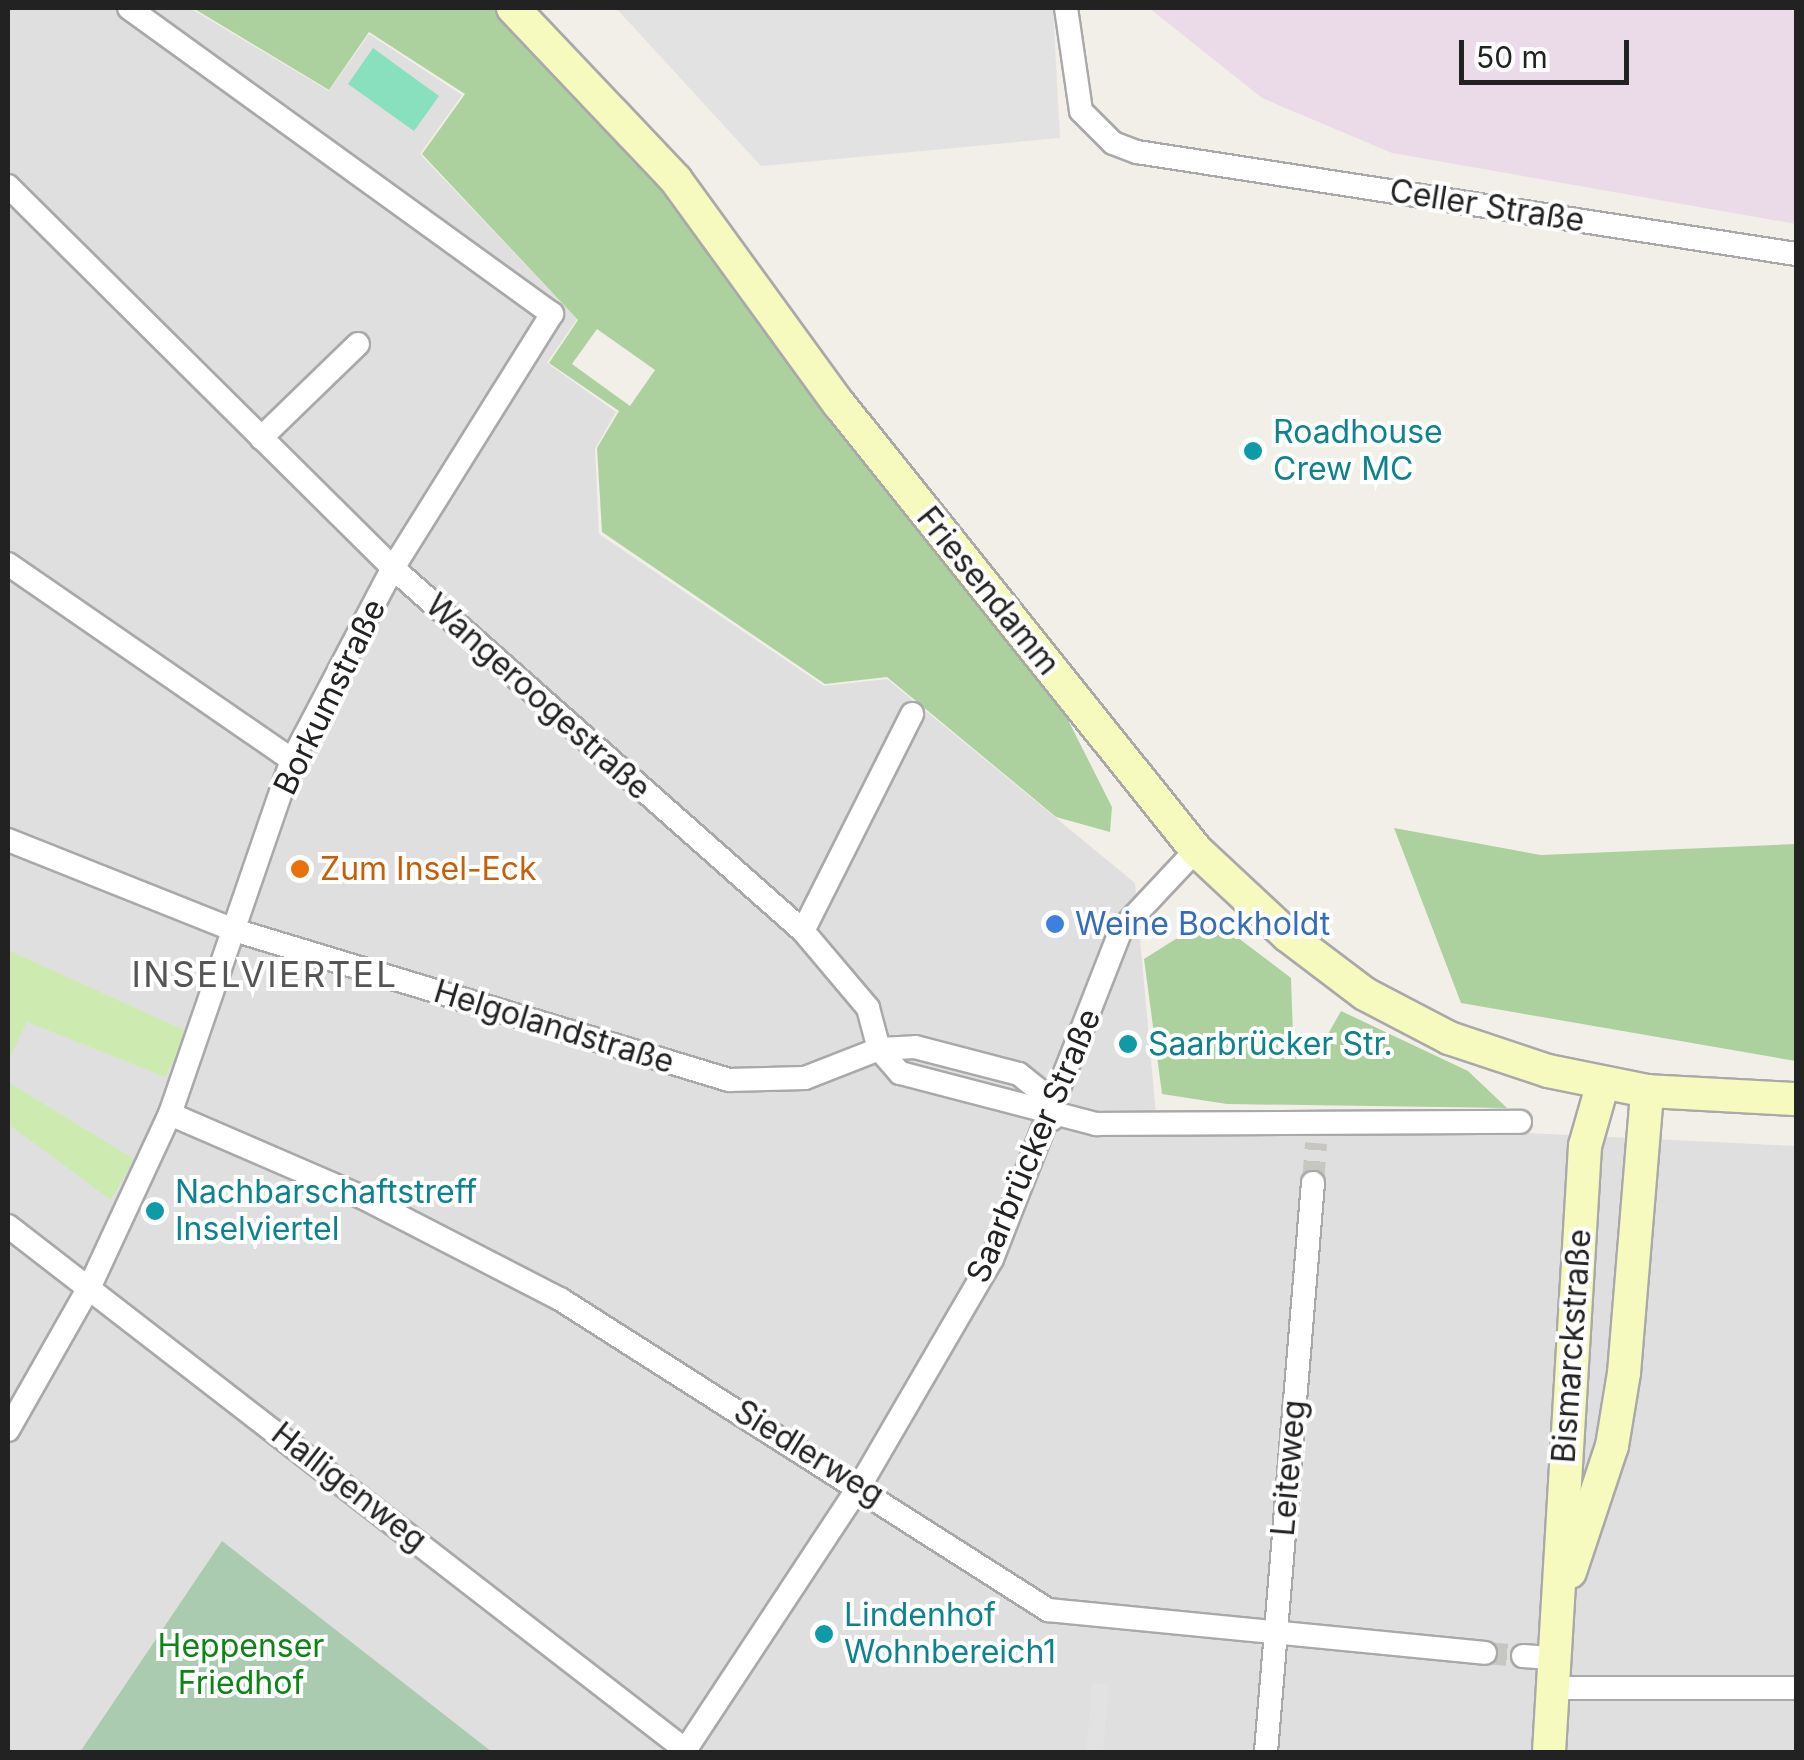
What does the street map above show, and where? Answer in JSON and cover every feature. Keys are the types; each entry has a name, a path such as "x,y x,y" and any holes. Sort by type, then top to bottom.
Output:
{"main road":[{"name":"Friesendamm","path":"512,8 676,180 838,404 1196,850 1365,994 1449,1038 1548,1071 1647,1090 1796,1099"},
{"path":"1548,1071 1575,1094 1587,1126"},
{"name":"Bismarckstraße","path":"1556,1612 1587,1126 1603,1083"},
{"name":"Bismarckstraße","path":"1549,1752 1543,1668 1556,1612 1612,1446 1647,1090"}],"street":[{"name":"Borkumstraße","path":"8,1430 91,1284 170,1114 292,760 393,568 552,314 129,8"},
{"name":"Celler Straße","path":"1066,8 1072,86 1087,119 1113,143 1178,158 1796,254"},
{"name":"Wangeroogestraße","path":"8,186 393,568 803,931 868,1008 879,1050"},
{"path":"261,438 358,344"},
{"path":"8,564 292,760"},
{"path":"803,931 912,714"},
{"name":"Helgolandstraße","path":"8,840 234,930 729,1080 805,1078 879,1050 915,1046 1019,1074 1039,1090 1052,1119"},
{"name":"Saarbrücker Straße","path":"686,1752 860,1484 992,1259 1052,1119 1121,930 1196,850"},
{"path":"879,1050 900,1073 1052,1119 1317,1134 1520,1122"},
{"name":"Siedlerweg","path":"170,1114 346,1190 560,1299 860,1484 1048,1610 1486,1652"},
{"name":"Leiteweg","path":"1266,1752 1313,1183"},
{"name":"Halligenweg","path":"8,1226 91,1284 686,1752"},
{"path":"1543,1668 1794,1688"}],"shaded area":[{"path":"8,8 190,8 329,91 369,34 462,95 420,154 577,319 547,363 616,412 595,449 599,534 824,686 887,679 1135,883 1156,1115 1796,1146 1796,1752 8,1752"},
{"path":"616,8 1053,8 1060,138 761,166"},
{"path":"1149,8 1796,8 1796,224 1392,153 1262,98"},
{"path":"1092,1683 1109,1685 1103,1752 1086,1752"}],"green space":[{"path":"193,8 507,8 673,183 1060,704 1112,807 1110,832 1056,817 887,677 825,684 602,532 597,448 619,411 549,363 578,320 422,154 465,94 369,32 329,90","holes":["597,329 655,370 630,406 572,364"]},
{"path":"373,48 439,96 414,131 348,84"},
{"path":"1394,828 1541,855 1796,844 1796,1061 1461,1003"},
{"path":"1221,925 1291,978 1293,1035 1319,1050 1341,1011 1468,1071 1507,1108 1227,1104 1162,1094 1144,959 1190,930"},
{"path":"8,950 188,1032 165,1077 27,1022 8,1061"},
{"path":"8,1082 134,1159 111,1200 8,1124"},
{"name":"Heppenser Friedhof","path":"222,1541 492,1752 80,1752"}],"tunnel":[{"path":"1313,1183 1316,1143"},
{"path":"1485,1653 1523,1656"}],"place":[{"name":"Roadhouse Crew MC","path":"1253,451"},
{"name":"Zum Insel-Eck","path":"300,869"},
{"name":"Weine Bockholdt","path":"1055,924"},
{"name":"Saarbrücker Str.","path":"1128,1044"},
{"name":"Nachbarschaftstreff Inselviertel","path":"155,1211"},
{"name":"Lindenhof Wohnbereich1","path":"824,1634"}],"district":[{"name":"INSELVIERTEL","path":"265,974"}]}
